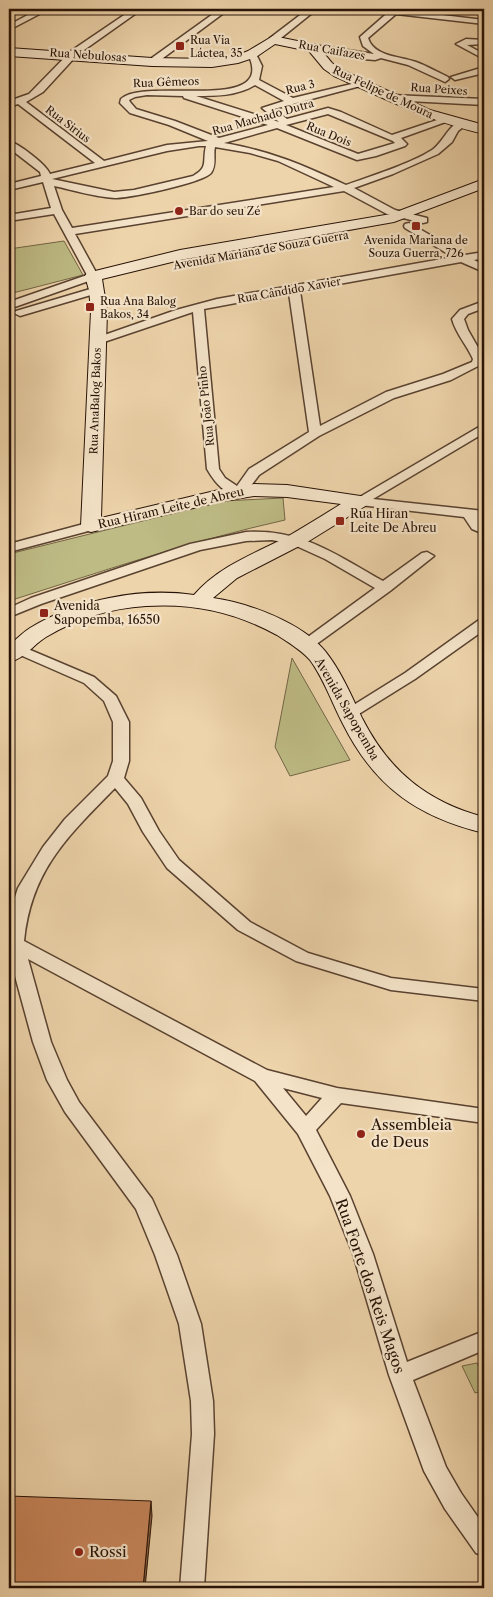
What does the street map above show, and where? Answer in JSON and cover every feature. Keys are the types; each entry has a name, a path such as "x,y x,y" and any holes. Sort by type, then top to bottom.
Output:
{"main road":[{"name":"Rua Nebulosas","path":"9,51 212,63 238,59 252,54 273,40"},
{"name":"Rua Caifazes","path":"273,40 313,48"},
{"name":"Rua Felipe de Moura","path":"313,48 328,66 361,83 426,114 476,127"},
{"name":"Avenida Mariana de Souza Guerra","path":"404,220 484,183"},
{"name":"Avenida Mariana de Souza Guerra","path":"95,283 171,257 404,220 484,194"},
{"name":"Rua AnaBalog Bakos","path":"91,526 97,341 95,283"},
{"name":"Rua Hiram Leite de Abreu","path":"91,526 239,492 273,490 360,501"},
{"path":"200,602 207,591 227,577 295,540 360,501"},
{"path":"129,601 227,577"},
{"name":"Avenida Sapopemba","path":"12,652 62,620 102,606 129,601 200,602 256,614 280,627 306,645 319,658 374,758 393,781 411,795 433,806 454,816 484,825"}],"street":[{"path":"9,28 45,9"},
{"name":"Rua Sirius","path":"9,104 20,102 38,93 71,55 138,9"},
{"path":"158,61 225,9"},
{"name":"Rua Nebulosas","path":"273,40 312,9"},
{"path":"380,55 366,44 364,37 396,10 484,22"},
{"path":"484,42 460,44 484,57"},
{"name":"Rua Caifazes","path":"313,48 363,56 374,57 380,55 411,63 445,79"},
{"path":"252,54 258,66 254,81 290,100"},
{"path":"455,77 484,70"},
{"name":"Rua Gêmeos","path":"215,142 172,123 133,110 125,103 126,97 132,94 180,94 235,90 249,86 254,81"},
{"name":"Rua 3","path":"280,123 267,108 290,100 361,83"},
{"name":"Rua Dois","path":"180,94 211,105 280,123 359,157 402,144 392,138"},
{"name":"Rua Peixes","path":"392,98 484,102"},
{"name":"Rua Sirius","path":"20,102 102,164"},
{"name":"Rua Machado Dutra","path":"47,180 108,194 144,190 204,174 210,167 215,142 330,111 392,138"},
{"path":"392,138 446,120"},
{"path":"69,232 346,188 390,172 434,152 448,140 454,130 476,127"},
{"path":"9,187 47,180 167,148 215,142 281,159 346,188 404,220 465,260 484,269"},
{"path":"9,144 40,166 57,210 95,283"},
{"path":"9,218 57,210"},
{"name":"Rua Cândido Xavier","path":"97,341 198,307 465,260 484,255"},
{"name":"Avenida Mariana de Souza Guerra","path":"9,306 95,283"},
{"name":"Avenida Mariana de Souza Guerra","path":"9,317 95,283"},
{"path":"294,290 315,433"},
{"path":"239,492 254,472 315,433 390,395 448,376 476,364 479,359 477,351 459,328 458,320 464,312 484,304"},
{"name":"Rua João Pinho","path":"198,307 213,469 220,482 239,492"},
{"path":"360,501 484,428"},
{"name":"Rua Hiram Leite de Abreu","path":"360,501 484,515"},
{"path":"470,514 477,526 484,530"},
{"name":"Rua Hiram Leite de Abreu","path":"9,548 91,526"},
{"path":"9,613 108,576 219,540 261,536 295,540 385,588"},
{"path":"306,645 427,556"},
{"path":"349,714 410,676 484,623"},
{"path":"12,652 89,680 111,699 121,722 121,761 116,778 71,823 49,851 27,888 12,943 42,1042 57,1080 72,1107 145,1205 166,1255 190,1324 202,1401 203,1434 200,1502 192,1588"},
{"path":"116,778 134,802 151,832 174,864 244,926 302,957 391,984 484,995"},
{"name":"Rua Forte dos Reis Magos","path":"12,943 262,1076 305,1129 340,1196 362,1254 400,1375 436,1471 453,1501 484,1545"},
{"path":"262,1076 337,1095 484,1116"},
{"path":"305,1129 337,1095"},
{"path":"400,1375 484,1340"}],"shaded area":[{"path":"64,241 83,275 9,294 9,249"},
{"path":"283,498 285,520 180,547 9,601 9,554 223,501"},
{"path":"292,658 350,760 290,776 275,747"},
{"path":"477,1363 484,1378 484,1391 475,1393 462,1366"}],"building":[{"name":"Rossi","path":"9,1496 151,1501 143,1588 9,1588"}],"place":[{"name":"Rua Via Láctea, 35","path":"180,46"},
{"name":"Bar do seu Zé","path":"179,211"},
{"name":"Avenida Mariana de Souza Guerra, 726","path":"416,226"},
{"name":"Rua Ana Balog Bakos, 34","path":"90,307"},
{"name":"Rua Hiran Leite De Abreu","path":"340,521"},
{"name":"Avenida Sapopemba, 16550","path":"44,613"},
{"name":"Assembleia de Deus","path":"361,1134"},
{"name":"Rossi","path":"79,1552"}]}
